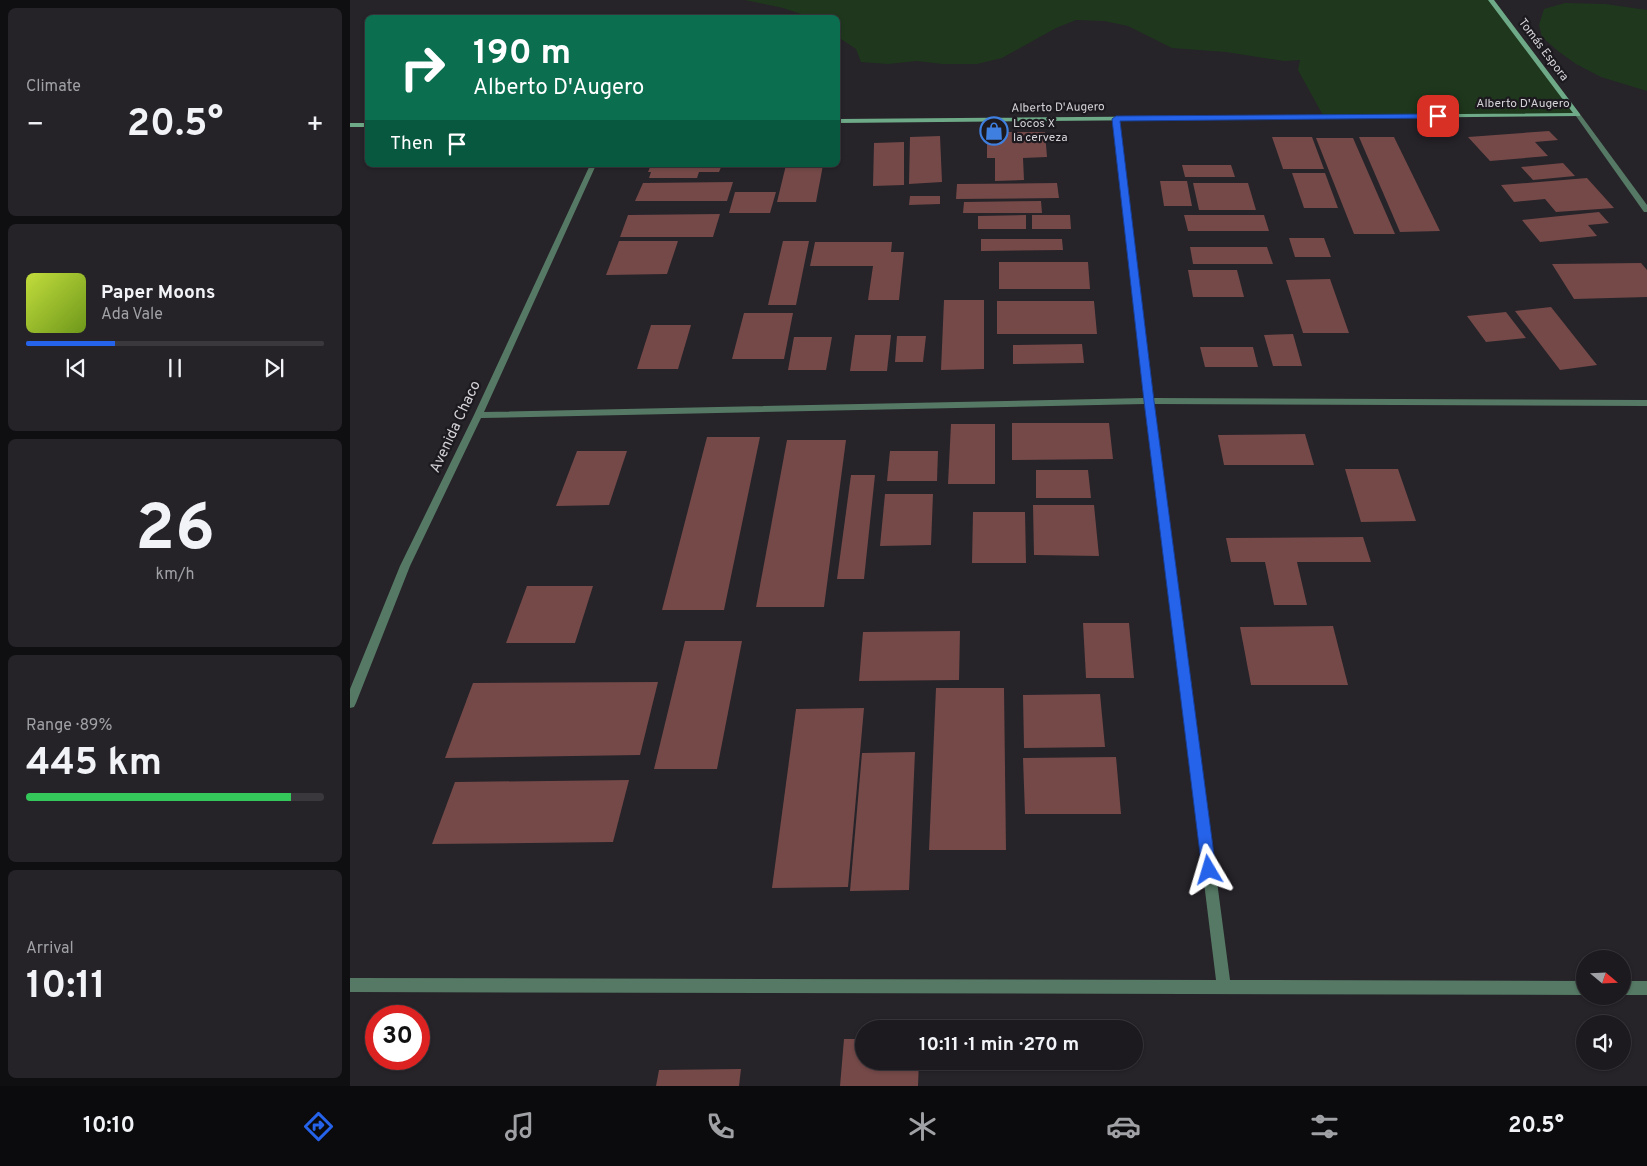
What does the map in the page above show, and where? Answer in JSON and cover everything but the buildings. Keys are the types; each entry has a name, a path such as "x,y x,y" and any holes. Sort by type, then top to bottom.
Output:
{"main road":[{"name":"Tomás Espora","path":"1491,0 1578,115"},
{"name":"Alberto D'Augero","path":"840,122 1578,115"},
{"path":"350,125 365,125"}],"street":[{"name":"Tomás Espora","path":"1578,115 1647,210"},
{"path":"1116,119 1149,401 1224,987"},
{"name":"Avenida Chaco","path":"350,703 405,566 478,415 592,167"},
{"path":"478,415 1149,401 1647,403"},
{"path":"350,985 1576,988"},
{"path":"1631,988 1647,988"}],"green space":[{"path":"745,0 1491,0 1578,115 1324,117 1298,70 1300,60 1284,61 1226,52 1172,48 1128,26 1104,21 1076,20 1056,28 1002,58 977,64 943,64 917,61 888,64 861,62 856,49 840,38 840,15 804,15 783,8"},
{"path":"1565,3 1605,4 1647,10 1647,91 1601,77 1576,64 1542,37 1539,25 1544,9"}],"place":[{"name":"Locos X la cerveza","path":"994,131"}],"route":[{"path":"1209,870 1149,401 1116,119 1438,116"}]}
